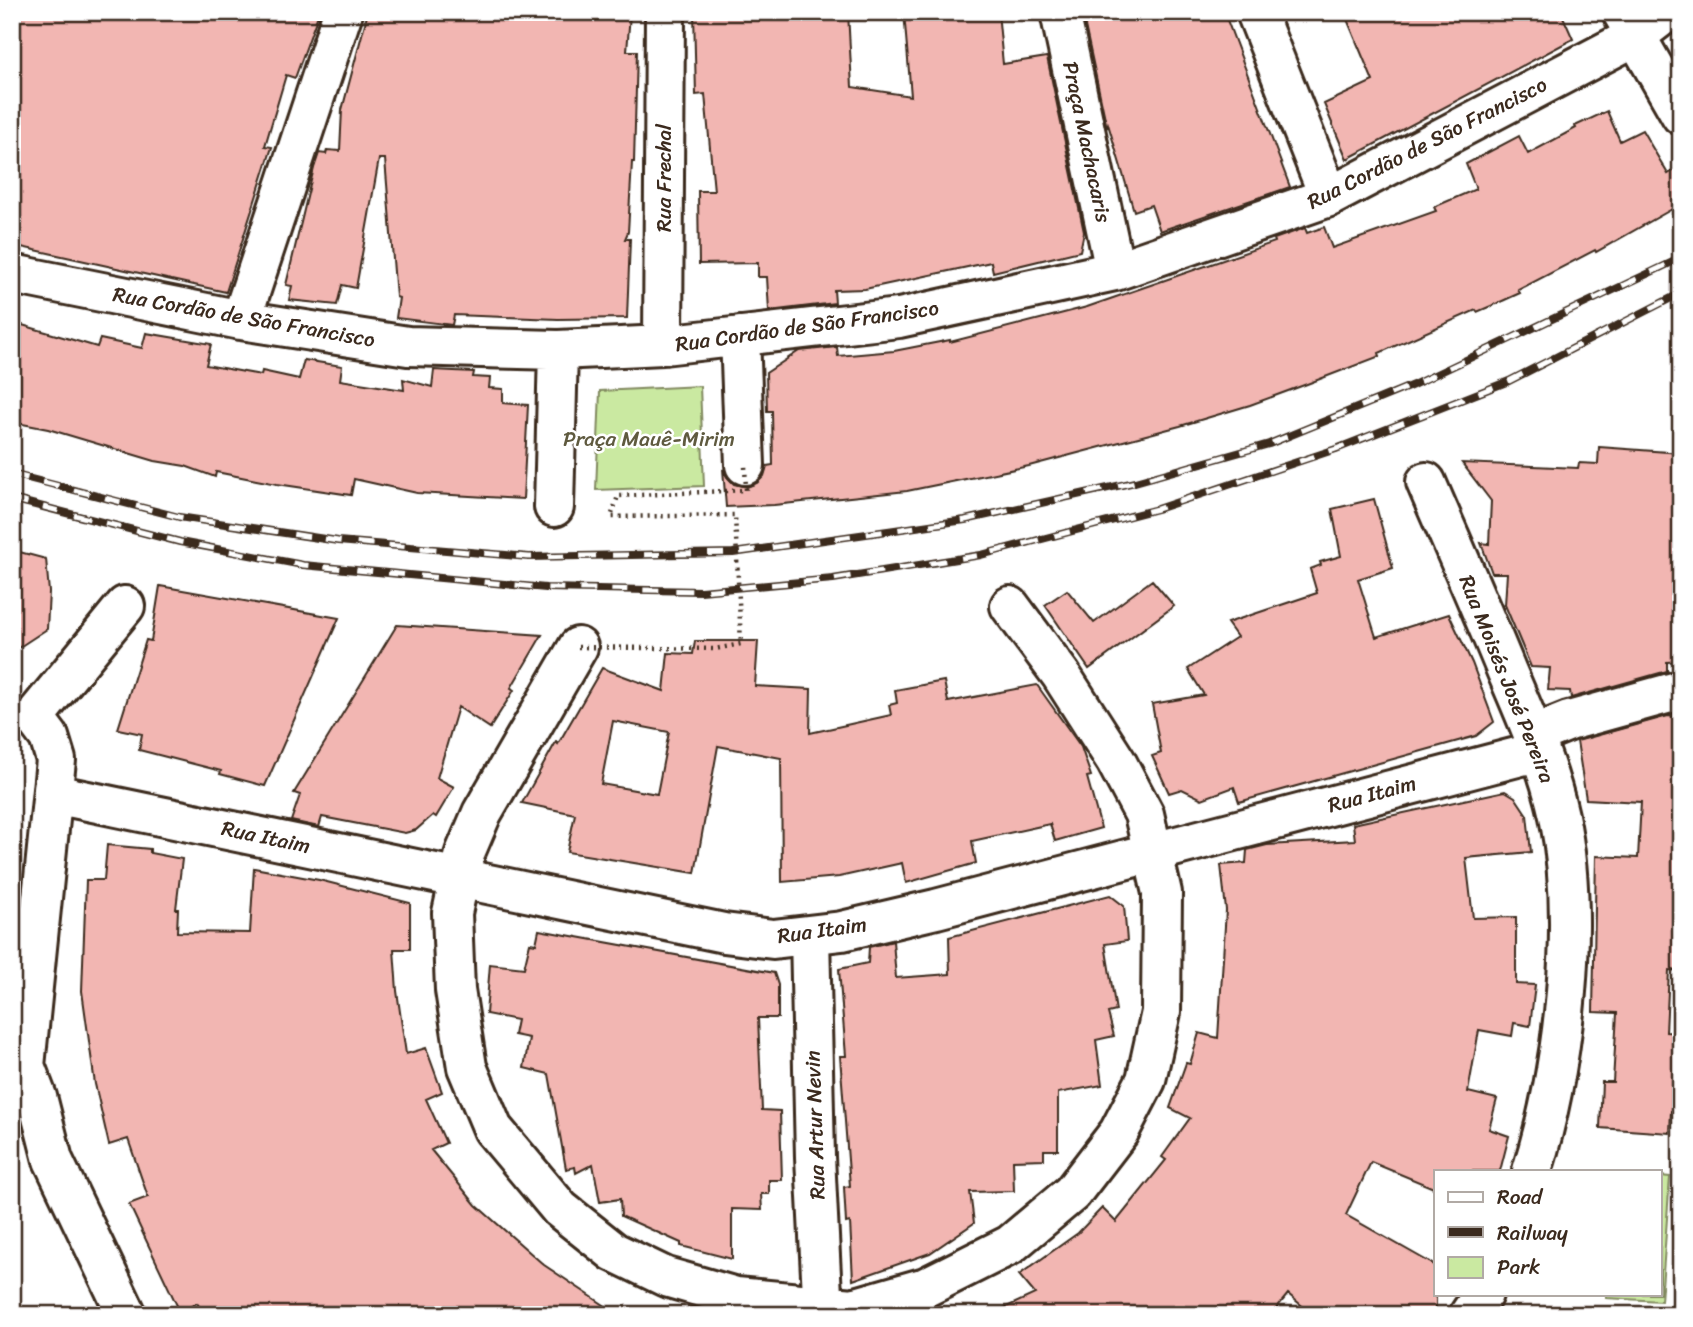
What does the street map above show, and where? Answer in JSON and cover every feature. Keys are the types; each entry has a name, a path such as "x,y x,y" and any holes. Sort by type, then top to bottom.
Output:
{"street":[{"path":"241,320 343,12"},
{"name":"Rua Frechal","path":"663,345 665,12"},
{"name":"Praça Machacaris","path":"1060,12 1115,271"},
{"path":"1256,12 1329,197"},
{"name":"Rua Cordão de São Francisco","path":"12,274 241,320 408,346 558,350 663,345 899,318 1115,271 1329,197 1629,24 1667,12"},
{"path":"1629,24 1681,114"},
{"path":"740,336 745,465"},
{"path":"554,507 558,350"},
{"name":"Rua Moisés José Pereira","path":"1426,482 1537,743 1559,816 1567,873 1568,951 1562,1028 1545,1130 1532,1170"},
{"path":"578,647 482,813 465,853 452,913 452,926 455,990 467,1067 493,1129 560,1209 614,1252 666,1277 736,1297 822,1310 853,1308 926,1287 1010,1245 1072,1193 1119,1132 1146,1080 1161,1012 1163,893 1144,814 1116,761 1061,675 1010,606"},
{"path":"25,1085 56,760 49,737 23,713 125,607"},
{"name":"Rua Itaim","path":"54,794 724,933 773,939 842,931 1153,852 1537,743 1569,721 1681,690"},
{"name":"Rua Artur Nevin","path":"810,934 815,1157 822,1310"},
{"path":"12,1030 25,1085 114,1310"},
{"path":"1469,1315 1482,1296"}],"path":[{"path":"578,647 715,649 741,644 735,515 611,517 618,496 746,490 745,465"}],"green space":[{"name":"Praça Mauê-Mirim","path":"700,386 704,486 596,490 600,391"},
{"path":"1662,1176 1670,1177 1662,1287"},
{"path":"1606,1296 1661,1296 1661,1301"}],"building":[{"path":"12,12 319,12 295,78 286,75 265,146 272,147 226,292 12,245"},
{"path":"368,12 630,14 627,51 637,51 634,162 628,232 625,239 630,239 627,318 558,319 454,315 452,325 396,318 399,298 396,297 385,159 379,159 356,288 342,285 337,305 289,300 292,286 286,285 314,168 319,153 326,154 327,150 340,151 342,110"},
{"path":"694,12 848,12 852,87 911,96 904,12 998,12 1003,64 1047,57 1084,232 1080,251 993,272 991,262 865,289 834,290 835,303 769,311 767,277 758,277 758,263 699,264 698,191 714,191 705,94 696,95"},
{"path":"1082,12 1224,12 1290,187 1160,231 1151,205 1134,211 1108,124 1107,128"},
{"path":"1344,12 1561,12 1573,39 1347,159 1324,104 1373,81"},
{"path":"1607,111 1620,141 1642,130 1668,174 1681,166 1681,204 1498,303 1379,353 1380,356 1250,405 1029,466 907,491 774,505 726,507 723,469 734,484 747,487 757,483 764,476 767,466 773,465 772,411 767,411 766,373 799,351 837,347 838,356 950,342 1087,307 1275,242 1274,239 1305,228 1307,233 1324,227 1332,248 1436,211 1434,207 1476,189 1466,164 1519,136 1528,154 1576,128 1575,126"},
{"path":"12,322 97,347 100,339 142,348 146,333 211,344 206,365 261,375 262,371 299,379 304,360 342,366 340,380 404,390 403,379 432,387 434,370 474,372 473,377 490,378 489,388 503,389 503,403 528,405 523,499 417,493 354,479 351,495 216,472 215,477 185,466 155,461 48,429 12,422"},
{"path":"1599,447 1681,453 1681,661 1667,662 1667,671 1571,698 1570,691 1548,690 1550,668 1531,667 1505,605 1507,573 1492,573 1481,543 1489,544 1491,501 1462,463 1578,468 1579,463 1598,464"},
{"path":"1374,499 1393,568 1358,579 1376,637 1449,614 1472,663 1494,722 1476,736 1239,802 1234,787 1202,799 1182,789 1169,793 1152,756 1161,753 1152,704 1204,695 1188,669 1237,637 1227,623 1317,593 1310,569 1321,565 1320,562 1341,556 1332,509"},
{"path":"12,550 46,559 49,592 47,629 12,652"},
{"path":"1152,580 1174,606 1089,669 1045,605 1067,590 1094,623"},
{"path":"160,586 339,618 265,786 220,774 221,771 139,750 142,734 118,729 146,640 151,641"},
{"path":"397,625 542,635 511,688 514,690 490,728 458,707 437,778 454,787 436,817 433,815 416,830 405,833 322,817 319,827 291,821 300,795 294,793"},
{"path":"695,641 758,641 755,686 811,689 810,733 891,715 889,705 897,703 895,690 944,681 948,702 1037,685 1081,747 1091,776 1087,777 1101,828 1055,841 1050,824 972,841 976,863 906,883 902,863 839,877 782,882 781,758 718,746 695,873 567,852 575,814 522,803 602,668 664,691 668,653 693,654","holes":["613,721 669,732 657,794 601,784"]},
{"path":"1668,716 1681,717 1681,971 1669,970 1666,1032 1681,1033 1681,1112 1671,1111 1670,1133 1600,1128 1602,1082 1613,1082 1617,1013 1593,1012 1596,856 1638,858 1641,802 1586,799 1577,741"},
{"path":"1505,791 1515,797 1527,815 1531,852 1466,858 1473,918 1516,917 1516,984 1535,985 1530,1026 1514,1023 1512,1036 1479,1030 1468,1092 1497,1099 1489,1129 1509,1136 1500,1170 1434,1170 1434,1188 1371,1162 1346,1215 1434,1265 1436,1315 1313,1315 1288,1294 1271,1315 989,1315 1035,1294 1019,1275 1078,1233 1102,1208 1116,1222 1166,1160 1162,1157 1190,1118 1170,1108 1186,1063 1190,1064 1199,1033 1218,1038 1226,910 1221,865 1246,863 1247,850 1267,845 1355,840 1353,824"},
{"path":"107,845 150,849 150,853 182,859 176,909 177,932 250,933 254,868 319,880 410,903 410,949 394,949 397,991 406,1054 426,1048 442,1092 426,1099 446,1143 431,1150 476,1205 544,1265 619,1315 205,1315 197,1303 180,1312 129,1204 148,1197 128,1139 109,1145 95,1084 82,991 86,880 104,880"},
{"path":"1110,895 1124,906 1127,941 1105,944 1116,1011 1108,1013 1114,1036 1096,1040 1102,1085 1058,1093 1058,1150 1044,1150 1044,1159 1013,1160 1014,1191 970,1192 974,1223 930,1253 853,1280 850,1222 846,1223 844,1187 850,1186 840,1056 846,1056 839,969 868,963 869,947 893,941 896,978 950,974 949,937"},
{"path":"539,930 774,973 778,985 778,1018 758,1018 762,1110 780,1111 782,1180 769,1180 769,1194 761,1194 762,1210 732,1209 732,1259 681,1246 681,1243 621,1216 620,1199 600,1202 593,1164 576,1173 575,1167 566,1169 549,1074 524,1068 529,1038 514,1035 517,1020 486,1014 490,964 524,968 530,943 536,944"}],"railway":[{"path":"12,474 179,517 338,541 529,557 733,553 965,520 1135,482 1269,444 1413,385 1681,258"},
{"path":"12,499 180,542 303,565 546,588 701,591 833,579 981,555 1157,509 1336,449 1509,381 1681,293"}]}
